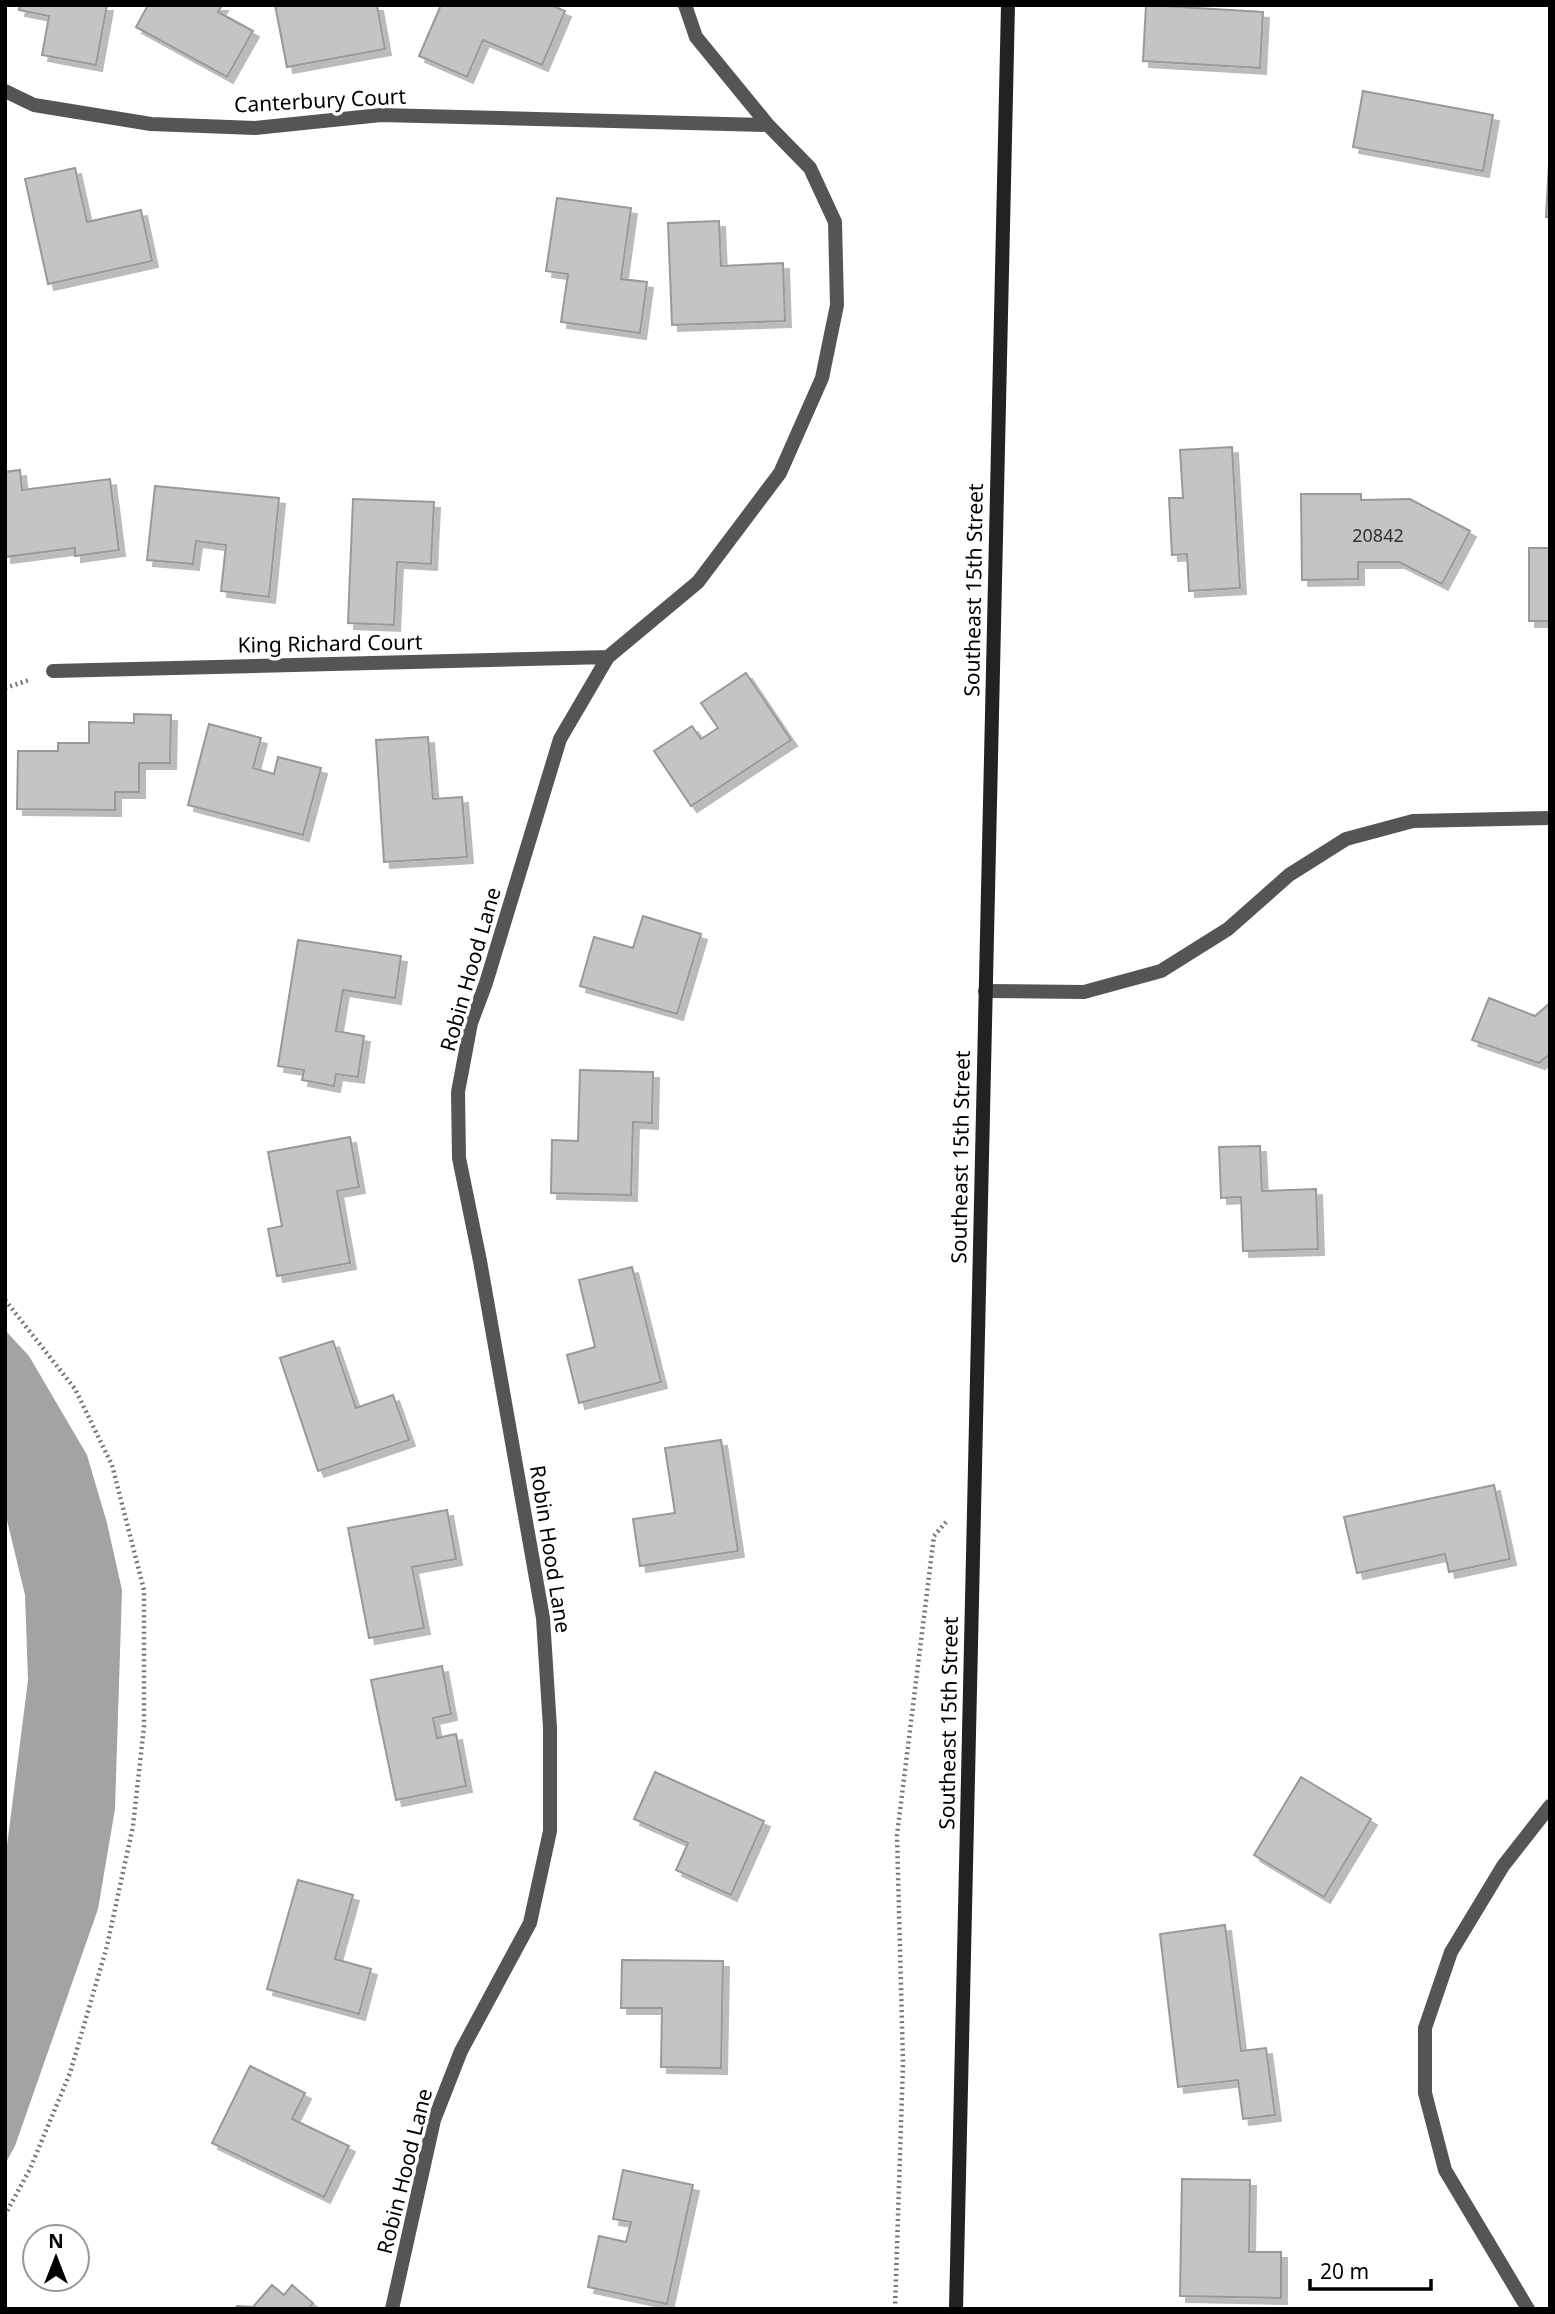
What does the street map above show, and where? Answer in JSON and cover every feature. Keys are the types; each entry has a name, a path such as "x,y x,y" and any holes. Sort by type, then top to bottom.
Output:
{"main road":[{"name":"Southeast 15th Street","path":"957,2309 1008,5"}],"street":[{"name":"Robin Hood Lane","path":"392,2309 434,2120 461,2051 530,1923 550,1831 550,1728 543,1618 480,1261 459,1158 458,1093 471,1023 486,984 561,738 608,657 698,582 780,473 822,378 837,305 835,222 810,168 768,125 696,37 685,5"},
{"name":"Canterbury Court","path":"5,91 34,105 151,124 255,128 381,115 768,125"},
{"name":"King Richard Court","path":"53,671 608,657"},
{"path":"985,991 1084,992 1161,971 1228,929 1289,875 1346,839 1413,821 1550,818"},
{"path":"1528,2309 1445,2170 1425,2093 1425,2028 1451,1952 1503,1866 1550,1806"}],"path":[{"path":"5,1300 75,1389 112,1465 144,1590 144,1726 133,1826 107,1946 70,2073 30,2169 5,2215"},
{"path":"895,2309 903,2063 897,1835 934,1536 974,1492"}],"shaded area":[{"path":"5,1330 29,1356 87,1455 107,1523 122,1590 115,1809 98,1909 15,2146 5,2164 5,1861 28,1680 25,1595 5,1512"}],"building":[{"path":"20,5 107,5 96,65 42,55 49,16 19,10"},
{"path":"148,5 222,5 218,12 253,31 227,77 136,27"},
{"path":"275,5 377,5 385,49 287,67"},
{"path":"441,5 551,5 565,11 542,65 483,40 467,77 419,56"},
{"path":"1146,5 1263,12 1260,68 1143,61"},
{"path":"1363,91 1493,115 1483,171 1353,147"},
{"path":"1549,163 1550,217 1546,217"},
{"path":"75,168 87,222 141,210 152,261 48,284 25,179"},
{"path":"557,198 631,208 621,279 647,282 640,333 561,322 568,274 546,271"},
{"path":"719,221 721,266 783,263 785,321 672,325 668,223"},
{"path":"1232,447 1240,588 1189,591 1187,554 1172,555 1169,498 1183,498 1180,450"},
{"path":"20,470 22,490 110,479 119,550 75,556 75,548 5,557 5,472"},
{"path":"155,486 279,498 269,597 221,591 226,545 196,541 193,564 147,560"},
{"path":"1301,494 1361,494 1361,500 1410,499 1470,531 1442,584 1399,562 1358,562 1358,579 1302,580"},
{"path":"353,499 434,502 431,564 397,562 394,625 348,623"},
{"path":"1529,548 1550,548 1550,621 1529,621"},
{"path":"746,673 791,740 691,806 654,751 692,726 701,739 718,728 701,703"},
{"path":"134,714 171,715 170,763 139,763 139,792 115,792 115,810 17,809 18,751 58,751 58,743 89,743 89,722 134,723"},
{"path":"209,724 261,738 253,768 274,774 278,757 321,768 303,835 188,805"},
{"path":"428,737 433,799 462,797 467,857 384,862 376,740"},
{"path":"643,916 701,934 677,1014 580,986 594,937 633,948"},
{"path":"298,940 401,956 395,998 343,990 336,1031 364,1036 358,1077 336,1074 334,1086 302,1080 304,1070 278,1066"},
{"path":"1489,998 1535,1016 1550,1003 1550,1054 1539,1063 1472,1040"},
{"path":"580,1070 653,1072 652,1123 633,1122 631,1195 551,1193 552,1140 578,1141"},
{"path":"350,1137 359,1187 337,1191 350,1263 277,1276 268,1229 282,1226 268,1152"},
{"path":"1260,1146 1262,1191 1316,1189 1318,1249 1243,1251 1241,1197 1221,1198 1219,1147"},
{"path":"632,1267 661,1382 579,1403 567,1355 595,1347 579,1280"},
{"path":"333,1341 356,1408 393,1395 409,1440 318,1471 280,1358"},
{"path":"721,1440 738,1551 640,1566 633,1519 675,1513 665,1448"},
{"path":"1494,1485 1510,1559 1449,1572 1445,1554 1357,1573 1344,1517"},
{"path":"447,1510 456,1559 412,1567 424,1628 369,1638 348,1528"},
{"path":"442,1666 451,1714 433,1718 437,1738 456,1734 466,1786 396,1800 371,1680"},
{"path":"655,1772 764,1821 731,1895 676,1870 688,1843 634,1819"},
{"path":"1301,1777 1371,1819 1324,1897 1254,1855"},
{"path":"298,1880 353,1895 335,1959 371,1969 359,2014 267,1989"},
{"path":"1225,1925 1241,2051 1266,2048 1275,2115 1243,2119 1238,2080 1178,2087 1160,1934"},
{"path":"622,1960 723,1961 721,2068 661,2067 662,2008 621,2008"},
{"path":"250,2066 305,2093 292,2119 349,2146 324,2197 212,2143"},
{"path":"623,2170 693,2185 667,2304 588,2287 599,2236 626,2242 631,2222 613,2219"},
{"path":"1182,2179 1250,2180 1249,2252 1281,2252 1281,2298 1180,2296"},
{"path":"272,2285 284,2295 292,2285 313,2303 308,2309 235,2309 237,2306 253,2307"}]}
